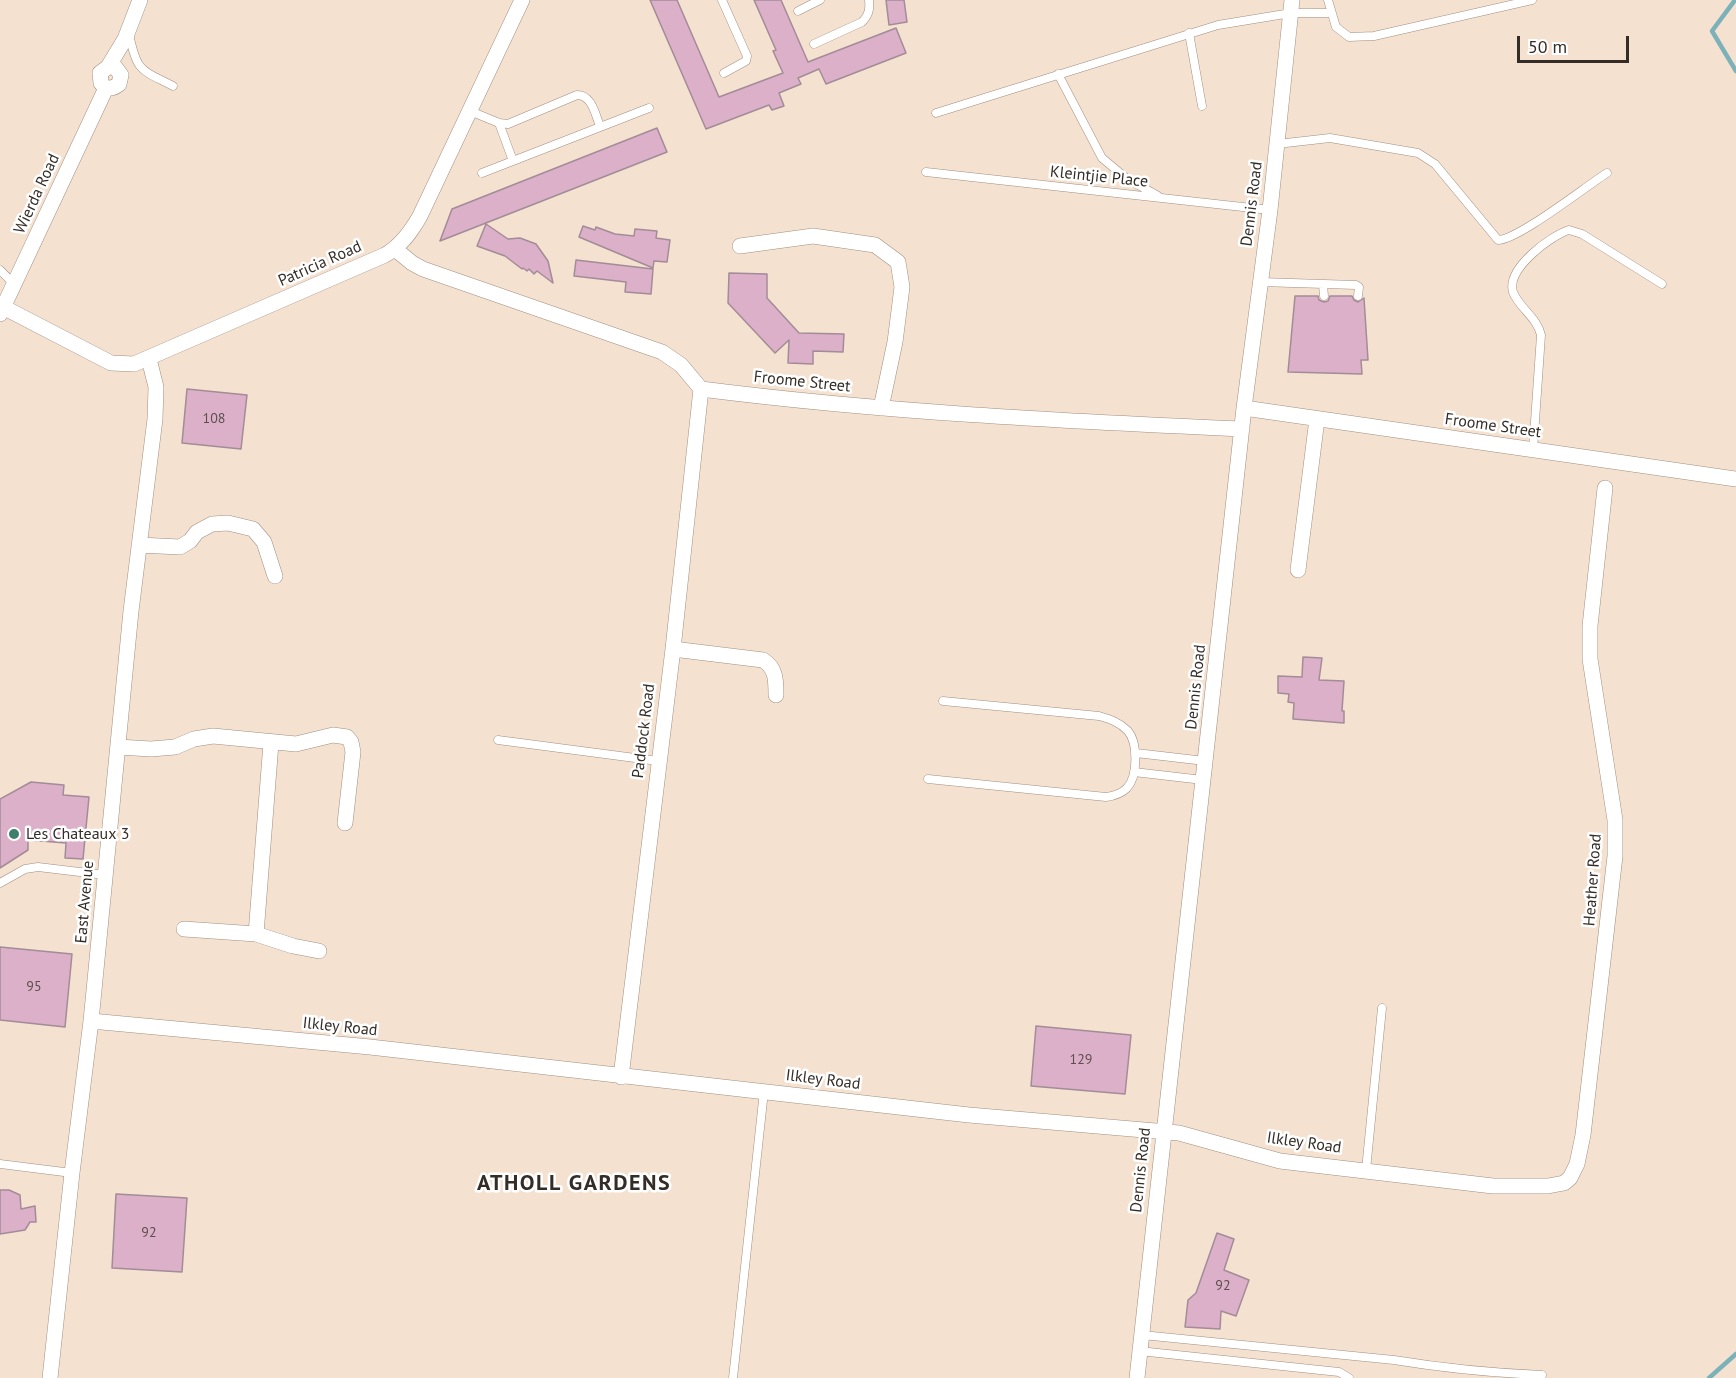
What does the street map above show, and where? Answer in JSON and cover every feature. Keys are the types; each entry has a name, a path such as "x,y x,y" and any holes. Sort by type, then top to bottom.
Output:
{"street":[{"path":"126,34 140,0"},
{"name":"Patricia Road","path":"2,311 111,363 134,364 371,262 395,249 420,216 522,0"},
{"name":"Dennis Road","path":"1137,1378 1244,408 1270,210 1292,6"},
{"name":"Wierda Road","path":"2,311 106,88 119,84 121,78 114,69 126,34"},
{"path":"740,246 813,236 875,245 898,262 902,287 895,342 881,408"},
{"path":"395,249 423,269 662,352 673,358 701,389"},
{"name":"East Avenue","path":"50,1378 91,1021 118,747 157,398 149,359"},
{"name":"Froome Street","path":"701,389 881,408 1041,420 1242,429"},
{"name":"Paddock Road","path":"621,1077 673,649 701,389"},
{"name":"Froome Street","path":"1244,408 1736,479"},
{"path":"1298,570 1317,419"},
{"name":"Heather Road","path":"1548,1186 1564,1183 1570,1178 1581,1151 1615,856 1615,820 1589,650 1605,488"},
{"path":"140,545 180,547 190,541 197,532 212,524 228,523 253,529 264,542 274,576"},
{"path":"673,649 763,660 774,671 776,695"},
{"path":"118,747 175,747 194,739 213,736 296,744 333,735 347,737 351,742 353,752 345,823"},
{"path":"255,934 271,742"},
{"path":"184,929 255,934 293,946 319,951"},
{"name":"Ilkley Road","path":"91,1021 370,1047 969,1115 1163,1132 1192,1136 1280,1161 1493,1186 1548,1186"}],"lane":[{"path":"722,0 747,57 746,61 724,73"},
{"path":"798,11 820,0"},
{"path":"814,44 862,22 867,17 870,8 869,0"},
{"path":"1328,0 1336,27 1349,37 1362,37 1532,0"},
{"path":"936,113 1189,33 1250,19 1292,6 1330,13"},
{"path":"1189,33 1202,106"},
{"path":"126,34 138,65 148,74 173,86"},
{"path":"1058,74 1102,158 1126,178 1162,198"},
{"path":"470,111 499,123 508,124 577,95 584,95 589,99 600,126"},
{"path":"482,173 649,108"},
{"path":"499,123 513,161"},
{"path":"1277,144 1330,138 1418,153 1435,164 1498,240 1503,240 1526,228 1606,172"},
{"name":"Kleintjie Place","path":"926,172 1270,210"},
{"path":"1533,450 1541,335 1536,322 1514,294 1512,282 1514,275 1546,242 1569,230 1582,234 1662,284"},
{"path":"0,270 15,285"},
{"path":"1260,282 1356,285 1359,286 1358,296"},
{"path":"1323,285 1323,296"},
{"path":"928,779 1106,797 1118,795 1129,787 1134,772 1136,753 1134,742 1129,732 1115,720 1099,716 943,701"},
{"path":"498,740 658,761"},
{"path":"1136,753 1205,761"},
{"path":"1134,772 1203,780"},
{"path":"0,883 25,869 38,867 105,875"},
{"path":"1366,1170 1382,1008"},
{"path":"732,1378 764,1091"},
{"path":"0,1164 72,1173"},
{"path":"1142,1335 1394,1360 1481,1372 1542,1376"},
{"path":"1139,1351 1339,1372 1349,1378"}],"building":[{"path":"650,0 677,0 719,97 783,73 773,51 776,50 754,0 781,0 808,62 896,28 906,53 826,84 819,69 798,78 801,84 779,93 784,106 772,110 769,105 706,129"},
{"path":"886,0 904,0 907,22 889,25"},
{"path":"657,128 667,152 440,241 452,209"},
{"path":"486,224 508,239 520,238 536,244 548,261 553,283 537,271 534,274 529,269 527,271 522,269 505,256 477,246"},
{"path":"583,226 634,236 635,229 657,231 656,238 670,240 667,262 654,261 653,268 579,237"},
{"path":"576,260 653,269 651,294 625,292 626,282 574,276"},
{"path":"729,273 767,274 767,298 799,333 844,334 843,352 813,351 813,364 788,363 789,340 775,353 728,303"},
{"path":"1295,296 1318,296 1319,300 1324,302 1328,301 1330,296 1352,296 1358,302 1364,298 1368,360 1361,360 1362,374 1288,372"},
{"path":"187,389 247,395 241,449 182,443"},
{"path":"1303,657 1322,658 1319,680 1344,681 1342,711 1344,711 1344,723 1293,719 1294,703 1288,702 1289,694 1278,693 1278,676 1302,677"},
{"path":"31,782 64,785 63,795 89,797 83,859 65,858 66,843 28,840 28,850 0,868 0,799"},
{"path":"0,947 72,954 65,1027 0,1020"},
{"path":"1036,1026 1131,1035 1125,1094 1031,1086"},
{"path":"0,1190 9,1190 20,1195 21,1209 35,1206 36,1222 30,1222 25,1230 0,1234"},
{"path":"116,1194 187,1198 182,1272 112,1268"},
{"path":"1217,1233 1234,1239 1224,1270 1249,1280 1236,1316 1221,1311 1220,1329 1185,1327 1188,1300 1196,1293"}],"waterway":[{"path":"1735,0 1712,31 1736,71"},
{"path":"1709,1378 1736,1354"}],"place":[{"name":"Les Chateaux 3","path":"14,834"}],"district":[{"name":"ATHOLL GARDENS","path":"574,1184"}]}
